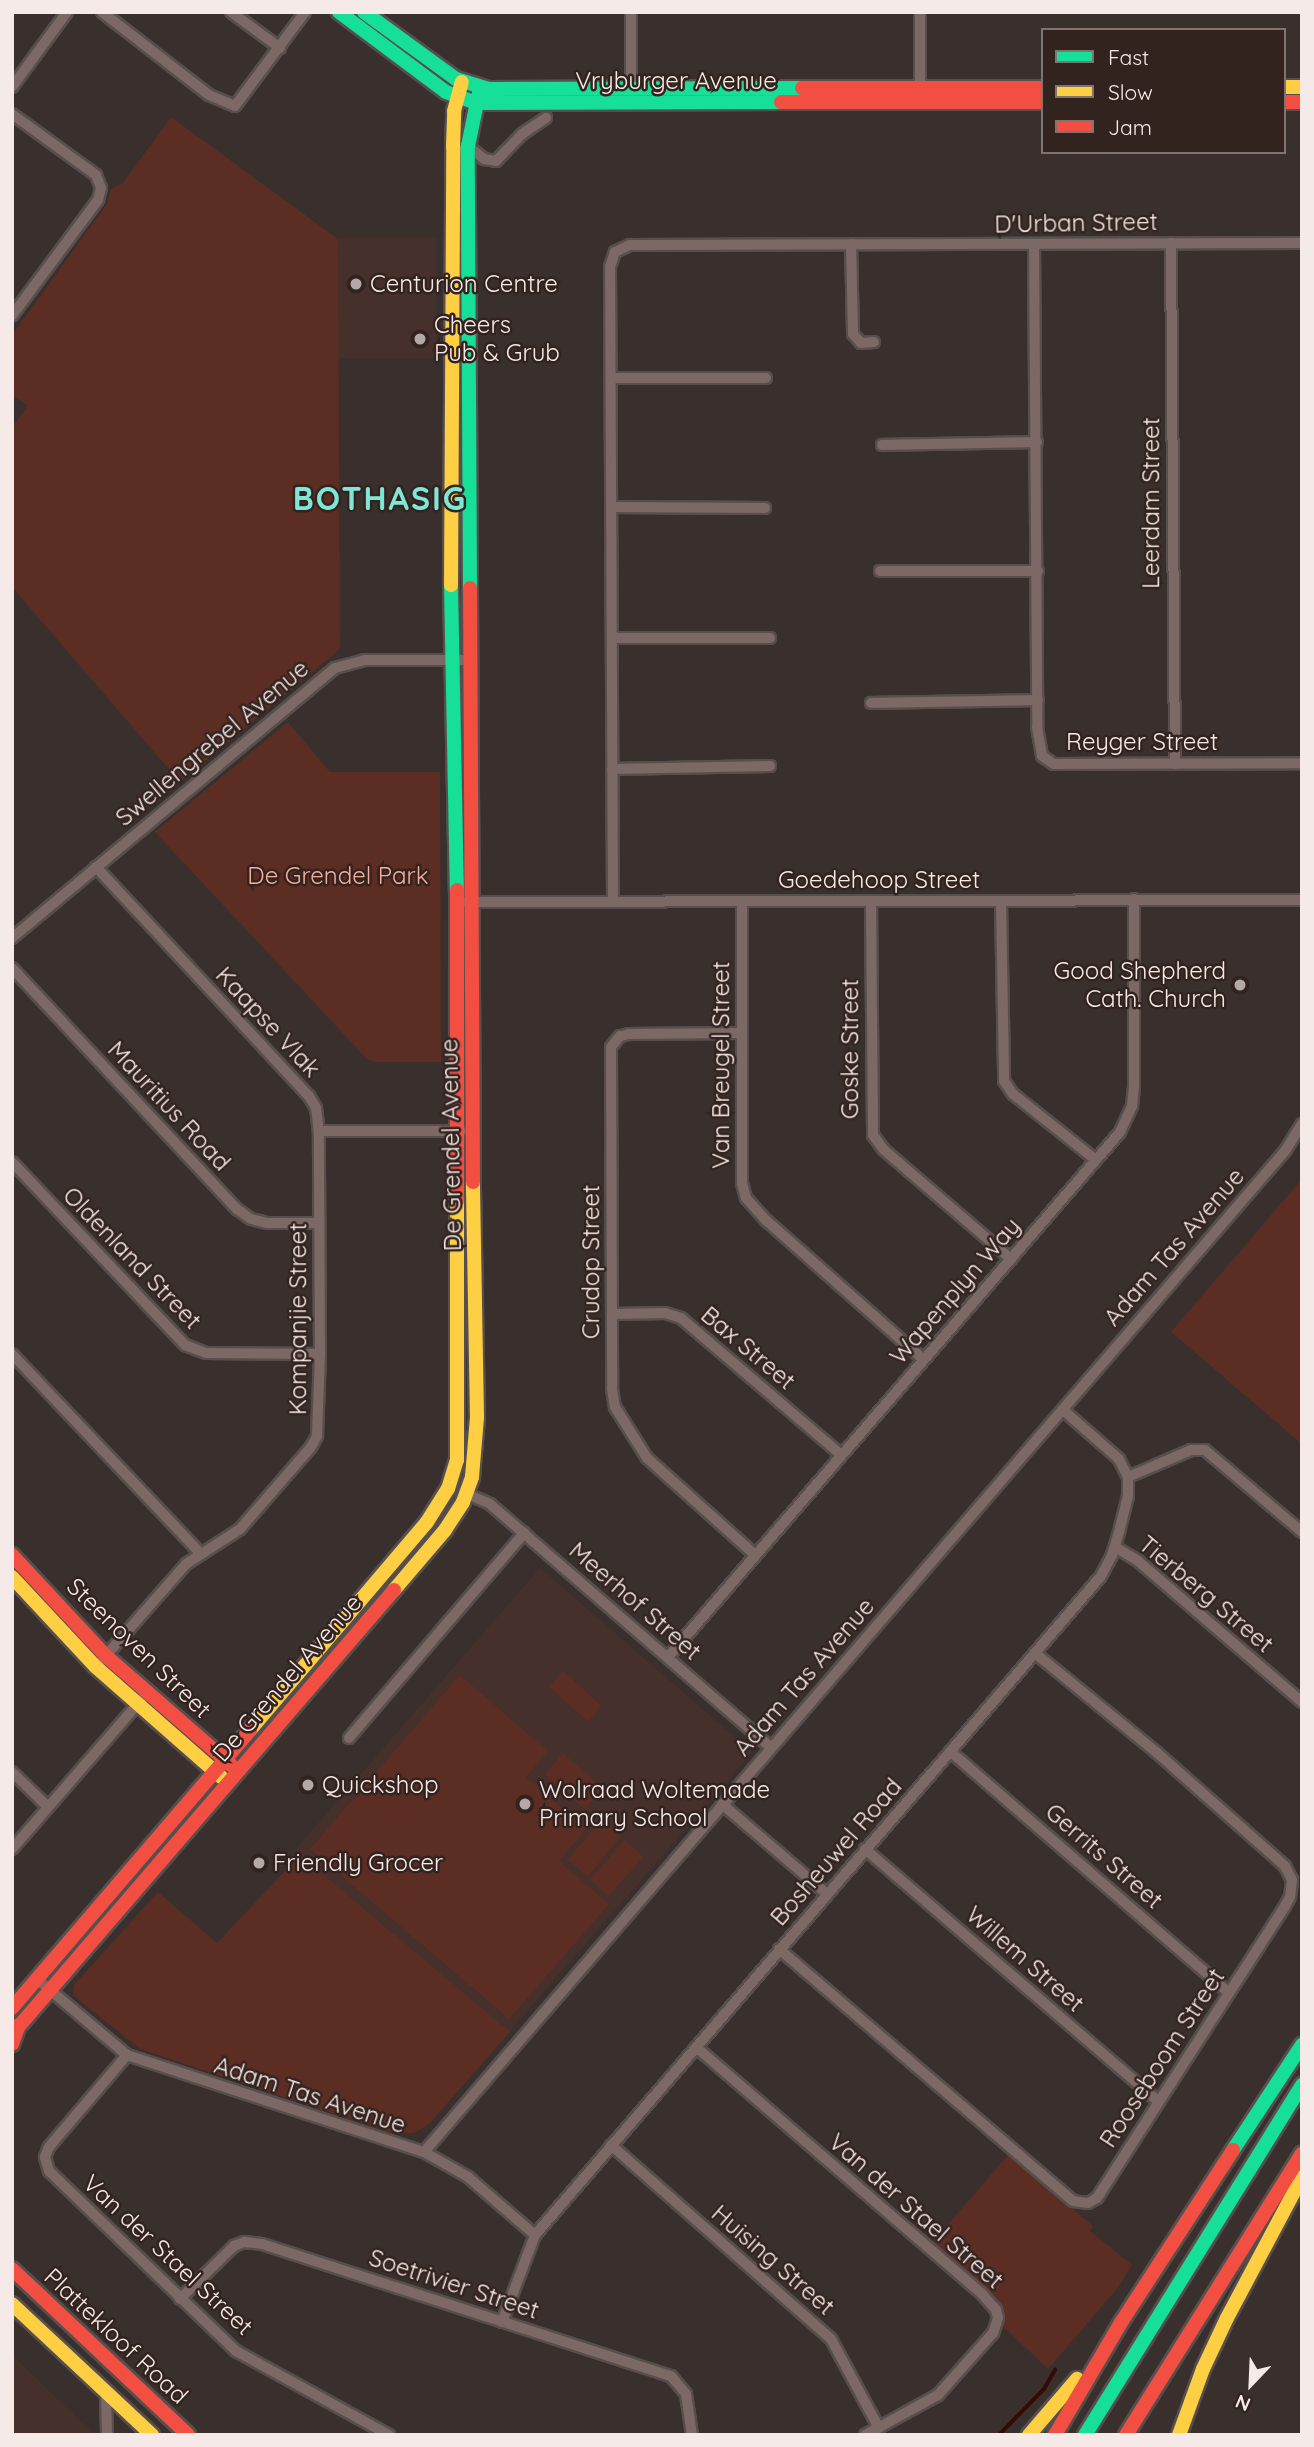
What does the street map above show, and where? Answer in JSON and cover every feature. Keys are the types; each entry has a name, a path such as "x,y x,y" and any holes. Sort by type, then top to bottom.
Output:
{"main road":[{"name":"Vryburger Avenue","path":"339,12 457,98 476,103 631,96 920,96 1041,102"},
{"name":"Vryburger Avenue","path":"364,12 462,82 480,88 631,96"},
{"name":"De Grendel Avenue","path":"462,82 457,98 453,147 452,660 464,902"},
{"name":"De Grendel Avenue","path":"12,2008 215,1772 439,1504 451,1482 457,1460 465,1131 464,902 470,660 468,146 480,88"},
{"name":"Vryburger Avenue","path":"920,96 1041,88"},
{"name":"De Grendel Avenue","path":"16,2030 445,1530 467,1494 476,1455 477,1417 465,1131"},
{"path":"439,1504 451,1496 467,1494 458,1480 457,1460"},
{"name":"Steenoven Street","path":"12,1555 106,1656 237,1770"},
{"name":"Steenoven Street","path":"12,1577 96,1667 227,1782"},
{"path":"12,2044 16,2030"},
{"path":"1055,2435 1122,2320 1302,2045"},
{"path":"1085,2435 1302,2085"},
{"path":"1126,2435 1302,2152"},
{"path":"1179,2435 1203,2369 1227,2318 1302,2177"},
{"name":"Plattekloof Road","path":"12,2269 188,2435"},
{"name":"Plattekloof Road","path":"12,2304 152,2435"},
{"path":"1029,2435 1055,2407 1122,2320"}],"street":[{"path":"12,87 67,12"},
{"path":"102,12 209,95 231,106 243,99 305,12"},
{"path":"231,12 280,48"},
{"path":"631,12 631,96"},
{"path":"920,12 920,96"},
{"path":"12,114 96,175 101,188 97,200 12,316"},
{"path":"468,146 484,159 496,161 522,134 546,118"},
{"name":"Leerdam Street","path":"1171,243 1175,764"},
{"name":"D'Urban Street","path":"613,901 612,255 620,248 630,245 1302,243"},
{"path":"850,244 853,334 861,343 874,342"},
{"name":"Reyger Street","path":"1034,244 1038,746 1047,761 1302,763"},
{"path":"612,378 766,378"},
{"path":"881,445 1037,442"},
{"path":"612,507 765,508"},
{"path":"880,571 1038,572"},
{"path":"612,638 770,638"},
{"name":"Swellengrebel Avenue","path":"12,938 335,668 365,660 470,660"},
{"path":"871,703 1038,700"},
{"path":"612,769 770,766"},
{"name":"Kaapse Vlak","path":"96,867 309,1096 316,1108 319,1131"},
{"name":"Wapenplyn Way","path":"668,1657 840,1454 1120,1132 1132,1106 1134,899"},
{"name":"Goedehoop Street","path":"464,902 1302,900"},
{"path":"1001,901 1004,1081 1013,1094 1096,1160"},
{"name":"Van Breugel Street","path":"742,902 741,1184 746,1198 767,1221 923,1359"},
{"name":"Goske Street","path":"871,902 873,1135 883,1149 1011,1259"},
{"name":"Mauritius Road","path":"12,968 237,1209 251,1219 267,1223 319,1223"},
{"name":"Crudop Street","path":"740,1033 629,1034 620,1036 611,1047 614,1314 612,1389 615,1407 622,1423 655,1466 755,1555"},
{"name":"Adam Tas Avenue","path":"37,1979 127,2056 424,2152 1063,1410 1284,1151 1302,1124"},
{"path":"319,1131 465,1131"},
{"name":"Kompanjie Street","path":"96,1667 186,1564 200,1553 236,1534 311,1447 318,1428 320,1354 319,1131"},
{"name":"Oldenland Street","path":"12,1162 185,1345 206,1353 320,1354"},
{"name":"Bax Street","path":"614,1314 665,1313 681,1318 840,1454"},
{"path":"12,1354 200,1553"},
{"path":"1063,1410 1119,1459 1128,1477 1191,1450 1205,1450 1302,1532"},
{"name":"Bosheuwel Road","path":"502,2322 536,2235 1101,1576 1115,1547 1128,1496 1128,1477"},
{"name":"Meerhof Street","path":"467,1494 490,1504 771,1747"},
{"path":"349,1738 524,1533"},
{"name":"Tierberg Street","path":"1115,1547 1138,1561 1302,1702"},
{"name":"Rooseboom Street","path":"779,1950 1076,2203 1088,2203 1097,2198 1290,1897 1289,1872 1156,1752 1035,1653"},
{"path":"12,1849 147,1693"},
{"name":"Gerrits Street","path":"951,1752 1229,1993"},
{"path":"12,1772 48,1807"},
{"path":"722,1804 827,1894"},
{"name":"Willem Street","path":"865,1849 1158,2101"},
{"name":"Van der Stael Street","path":"696,2047 972,2286 996,2310 998,2318 993,2333 938,2395 865,2435"},
{"name":"Van der Stael Street","path":"127,2056 52,2141 46,2152 49,2171 236,2351 389,2435"},
{"name":"Huising Street","path":"611,2146 831,2339 879,2428"},
{"path":"424,2152 468,2177 536,2235"},
{"name":"Soetrivier Street","path":"180,2300 225,2252 244,2242 286,2251 671,2376 686,2394 692,2435"},
{"path":"106,2393 107,2435"}],"shaded area":[{"path":"338,238 436,238 436,358 338,358"},
{"name":"Wolraad Woltemade Primary School","path":"540,1568 752,1752 507,2035 295,1850"},
{"path":"12,2355 95,2435 12,2435"}],"green space":[{"path":"171,117 338,239 340,649 180,782 12,587 12,427 28,406 12,395 12,335 107,204 111,189 123,183"},
{"name":"De Grendel Park","path":"288,722 330,772 440,772 441,1062 375,1062 366,1058 155,832"},
{"path":"1302,1179 1302,1444 1171,1332"},
{"path":"563,1671 602,1706 588,1721 549,1687"},
{"path":"460,1675 548,1751 526,1777 586,1829 559,1861 609,1904 509,2019 310,1849"},
{"path":"563,1753 603,1788 585,1809 545,1774"},
{"path":"601,1820 621,1837 587,1877 568,1860"},
{"path":"625,1840 644,1857 608,1896 590,1879"},
{"path":"300,1855 510,2032 429,2124 414,2133 394,2134 140,2049 73,1995 74,1985 158,1892 217,1943"},
{"path":"1009,2154 1093,2226 1090,2231 1132,2265 1116,2290 1048,2369 1003,2326 1003,2312 997,2299 932,2243"}],"waterway":[{"path":"999,2435 1044,2389 1055,2370"}],"traffic: fast":[{"path":"339,12 446,92 476,103 781,102"},
{"path":"364,12 456,79 488,89 802,88"},
{"path":"470,588 468,146 480,88"},
{"path":"451,585 457,890"},
{"path":"1233,2150 1302,2045"},
{"path":"1085,2435 1302,2085"}],"traffic: slow":[{"path":"451,585 453,147 454,111 462,82"},
{"path":"1286,87 1302,87"},
{"path":"394,1590 445,1530 463,1502 472,1477 477,1417 473,1182"},
{"path":"250,1730 427,1522 448,1489 457,1460 457,1200"},
{"path":"12,1577 96,1667 221,1777"},
{"path":"1179,2435 1203,2369 1227,2318 1302,2177"},
{"path":"12,2304 152,2435"},
{"path":"1029,2435 1077,2379"}],"traffic: jam":[{"path":"802,88 1041,88"},
{"path":"781,102 1041,102"},
{"path":"1286,102 1302,102"},
{"path":"470,588 473,1182"},
{"path":"457,890 457,1200"},
{"path":"12,1555 106,1656 231,1765"},
{"path":"14,2032 394,1590"},
{"path":"12,2008 250,1730"},
{"path":"12,2044 19,2025"},
{"path":"1055,2435 1122,2321 1233,2150"},
{"path":"1126,2435 1302,2153"},
{"path":"12,2269 188,2435"}],"place":[{"name":"Centurion Centre","path":"356,284"},
{"name":"Cheers Pub & Grub","path":"420,339"},
{"name":"Good Shepherd Cath. Church","path":"1240,985"},
{"name":"Quickshop","path":"308,1785"},
{"name":"Wolraad Woltemade Primary School","path":"525,1804"},
{"name":"Friendly Grocer","path":"259,1863"}],"district":[{"name":"BOTHASIG","path":"380,498"}]}
